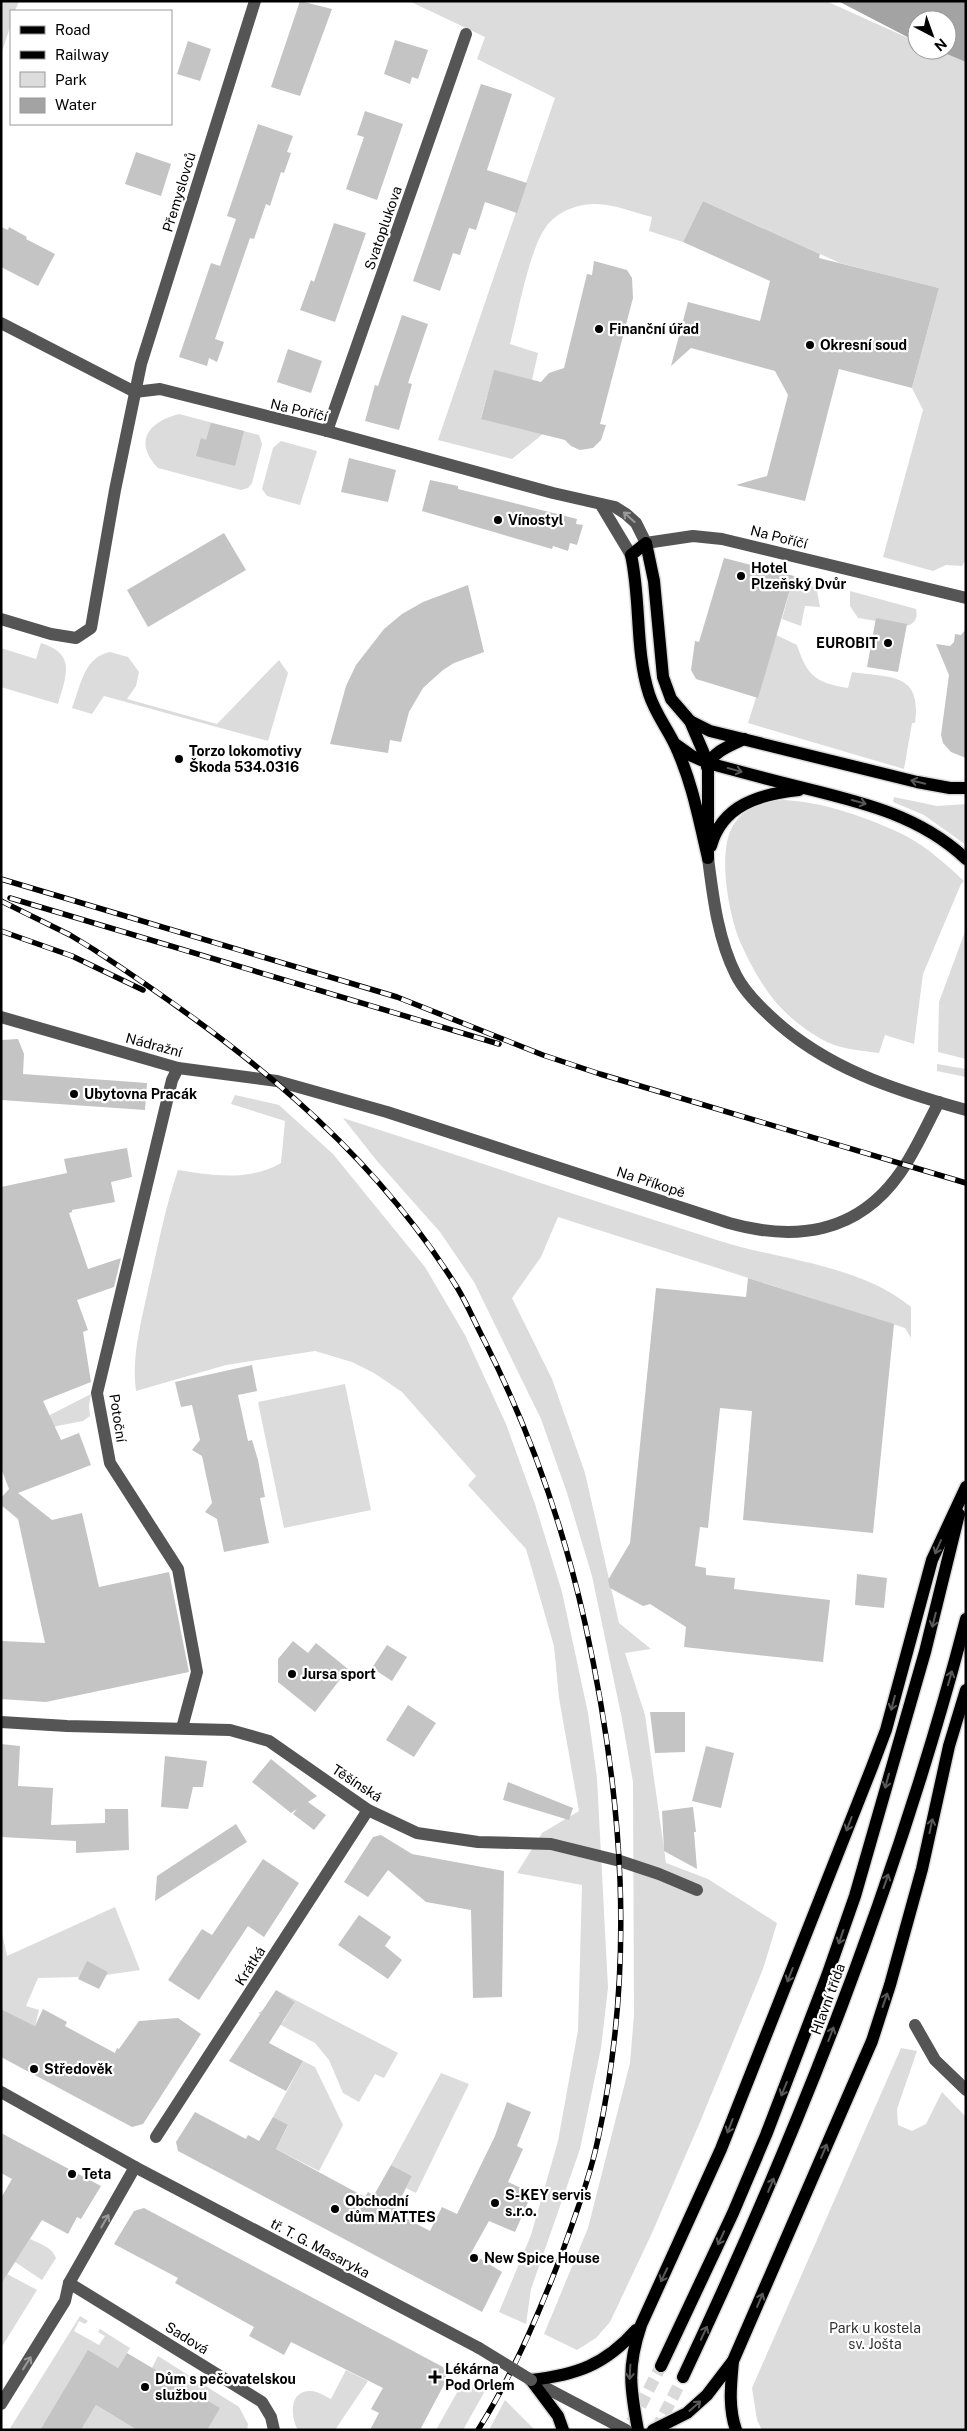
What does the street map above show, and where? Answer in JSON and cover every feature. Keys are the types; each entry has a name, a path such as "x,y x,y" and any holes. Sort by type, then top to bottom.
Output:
{"main road":[{"path":"646,544 654,581 662,677 671,698 690,721 708,763 708,858 695,800 675,744 660,721 649,694 637,615 636,577 631,555 646,544"},
{"path":"690,721 710,731 934,786 966,788"},
{"path":"695,800 708,763 724,748 744,739"},
{"path":"675,744 692,756 708,763 866,804 909,820 934,834 966,859"},
{"path":"708,858 716,831 737,807 764,796 810,789"},
{"path":"638,2430 630,2383 630,2369 632,2349 640,2325 721,2150 886,1730 932,1560 966,1487"},
{"path":"661,2366 737,2204 807,2030 855,1896 925,1652 966,1487"},
{"name":"Hlavní třída","path":"683,2377 755,2223 820,2065 878,1904 932,1742 966,1618"},
{"path":"653,2430 687,2413 707,2395 733,2360 872,2041 890,1985 922,1869 949,1746 966,1690"},
{"path":"531,2380 558,2377 600,2362 623,2345 640,2325"},
{"path":"733,2360 732,2420 736,2430"},
{"path":"531,2380 550,2397 563,2430"}],"street":[{"name":"Přemyslovců","path":"1,619 51,634 76,638 91,628 115,490 141,364 254,1"},
{"name":"Svatoplukova","path":"327,431 466,34"},
{"path":"1,323 135,392"},
{"name":"Na Poříčí","path":"135,392 160,390 327,431 601,505 615,507 636,523 646,544 694,536 722,539 966,598"},
{"path":"601,505 631,555"},
{"path":"708,858 717,917 728,955 736,976 757,1004 794,1037 842,1066 896,1090 966,1110"},
{"name":"Nádražní","path":"1,1017 178,1068 277,1081 302,1088"},
{"name":"Potoční","path":"178,1068 172,1080 150,1165 97,1394 110,1463 178,1569 197,1672 182,1728"},
{"name":"Na Příkopě","path":"302,1088 387,1112 729,1223 763,1232 780,1233 814,1230 839,1224 872,1204 884,1194 906,1164 938,1102"},
{"name":"Těšínská","path":"1,1722 67,1726 230,1730 269,1741 368,1810 417,1833 478,1842 551,1844 620,1860 697,1890"},
{"name":"Krátká","path":"156,2138 368,1810"},
{"path":"915,2025 935,2060 966,2090"},
{"name":"tř. T. G. Masaryka","path":"1,2092 135,2167 479,2348 531,2380"},
{"path":"1,2404 65,2301 69,2283 135,2167"},
{"name":"Sadová","path":"69,2283 262,2402 271,2416 274,2430"},
{"path":"550,2397 626,2430"}],"green space":[{"path":"3,1 19,1 15,10 10,10 10,27 1,55 1,9"},
{"path":"409,1 826,1 907,37 907,60 957,60 957,58 966,62 966,559 962,566 946,565 933,571 883,557 923,410 912,388 939,288 840,263 703,201 683,242 649,231 652,217 610,205 582,205 562,213 551,221 540,237 529,266 510,344 538,353 532,380 494,371 481,418 543,434 512,459 438,440 555,98 477,59 485,37"},
{"path":"179,414 259,435 262,444 252,483 248,488 241,490 158,468 150,459 146,450 145,442 148,434 159,422"},
{"path":"281,441 317,451 300,505 267,496 262,489 273,448"},
{"path":"794,576 808,580 817,591 820,607 805,606 801,626 782,619"},
{"path":"850,591 916,609 917,615 915,620 912,624 906,626 858,618 850,606"},
{"path":"776,635 797,645 809,671 828,684 848,688 852,672 891,677 908,686 914,694 916,706 915,723 912,723 904,769 748,723"},
{"path":"41,643 60,653 66,667 66,675 58,704 1,687 1,648 36,659"},
{"path":"110,652 128,657 139,672 136,686 127,699 217,724 279,660 288,673 268,741 104,696 92,714 72,708 81,681 89,666 101,655"},
{"path":"894,797 937,806 966,804 966,845 924,815 893,802"},
{"path":"783,800 830,807 862,817 893,830 914,840 964,881 961,884 923,974 914,1044 885,1035 879,1053 833,1045 803,1027 783,1010 765,988 750,963 737,934 729,902 726,885 726,850 734,824 744,813 762,804"},
{"path":"966,929 966,1059 938,1052 939,1002"},
{"path":"937,1064 966,1069 966,1077 937,1071"},
{"path":"235,1095 279,1105 333,1154 425,1267 465,1335 506,1424 535,1504 562,1592 588,1713 597,1778 608,1988 601,2048 580,2149 531,2289 526,2324 499,2312 531,2235 558,2141 578,2030 582,1885 517,1873 542,1833 579,1811 559,1698 554,1646 526,1549 468,1485 476,1476 402,1392 374,1373 352,1362 315,1351 226,1365 136,1391 135,1364 140,1324 162,1227 178,1170 217,1175 244,1175 257,1173 281,1163 285,1121 231,1104"},
{"path":"343,1118 720,1241 844,1272 868,1281 911,1307 911,1338 905,1328 558,1217 541,1257 512,1298 552,1379 585,1473 619,1623 651,1649 625,1653 645,1715 666,1863 708,1879 777,1923 763,1969 652,2233 610,2322 596,2338 577,2350 544,2334 588,2228 630,2063 634,2015 633,1782 622,1719 592,1576 567,1493 541,1419 474,1282 440,1232 377,1161"},
{"path":"345,1384 371,1510 284,1528 258,1402"},
{"path":"91,1394 90,1416 83,1421 57,1426 27,1437 46,1417"},
{"path":"115,1907 140,1970 106,1975 108,1972 87,1962 79,1977 38,1978 26,2006 39,2010 35,2026 1,2009 1,1928 7,1956"},
{"path":"276,1990 398,2053 384,2078 375,2074 359,2102 343,2093 329,2060 315,2043 258,2013 262,2011 283,2022 295,2002"},
{"name":"Park u kostela sv. Jošta","path":"901,2048 917,2051 897,2109 898,2125 912,2131 926,2124 942,2092 966,2117 966,2430 762,2430 757,2420 752,2388"},
{"path":"303,2061 315,2067 343,2125 319,2171 276,2149 288,2126 273,2117"},
{"path":"441,2073 469,2084 416,2193 406,2188 412,2176 391,2165"},
{"path":"30,2239 49,2248 56,2258 42,2280 15,2262"},
{"path":"7,2274 37,2290 1,2348 1,2284"},
{"path":"80,2316 88,2321 85,2324 79,2321 74,2331 99,2345 105,2336 98,2332 100,2329 130,2348 118,2368 88,2351 40,2430 9,2430"},
{"path":"158,2356 239,2407 248,2424 247,2430 207,2430 152,2368"},
{"path":"346,2370 368,2381 335,2430 298,2430 295,2424 293,2404 299,2394 312,2391 331,2399"},
{"path":"464,2380 485,2391 463,2430 436,2430"},
{"path":"505,2400 535,2430 489,2430"},
{"path":"96,2405 137,2430 81,2430"}],"water":[{"path":"838,1 966,1 966,62 957,58 957,10 907,10 907,37"}],"building":[{"path":"300,1 332,9 300,96 271,87"},
{"path":"395,40 428,50 418,79 412,77 410,84 384,74"},
{"path":"188,41 211,49 200,81 177,74"},
{"path":"481,84 512,94 487,170 527,183 517,213 485,202 476,230 469,228 460,255 453,253 440,291 413,281"},
{"path":"365,111 403,124 377,200 346,189 364,137 357,135"},
{"path":"258,124 293,136 287,152 291,153 284,173 281,172 270,206 266,204 254,239 250,238 215,339 224,342 217,362 209,358 207,366 179,357 211,263 220,266 236,219 227,216"},
{"path":"136,152 171,164 161,196 125,184"},
{"path":"703,201 820,254 819,258 939,288 912,388 839,369 805,501 736,485 767,476 788,395 775,371 691,348 671,366 688,302 760,321 770,281 683,242"},
{"path":"334,223 366,233 335,322 300,310 311,280 314,282"},
{"path":"1,227 8,230 9,227 27,237 26,239 55,254 38,286 1,267"},
{"name":"Finanční úřad","path":"594,261 627,270 632,278 633,298 600,424 606,425 601,440 593,448 580,450 571,446 565,440 481,419 494,370 541,382 549,373 564,368 587,274 592,275"},
{"path":"402,315 428,324 408,383 412,384 399,430 365,421 375,385 378,386"},
{"path":"288,349 322,361 311,393 277,382"},
{"path":"211,423 244,431 235,466 196,456 201,438 206,440"},
{"path":"349,458 396,470 388,502 341,492"},
{"path":"430,480 458,486 458,489 577,519 576,524 583,525 577,545 570,543 568,551 553,546 552,549 422,511"},
{"path":"224,533 246,570 148,627 127,590"},
{"path":"724,558 794,576 758,698 696,679 691,670 695,641 699,642"},
{"path":"468,585 484,652 454,663 423,688 409,712 401,742 390,740 388,753 330,744 346,686 356,665 384,629 402,614 423,602"},
{"path":"876,618 907,624 898,672 867,667"},
{"path":"966,629 966,758 951,752 943,743 941,735 949,675 936,644 950,646 954,642 955,634 961,635"},
{"name":"Ubytovna Pracák","path":"18,1039 24,1054 23,1074 147,1083 145,1110 1,1100 1,1040"},
{"path":"127,1148 132,1177 111,1182 115,1202 72,1210 69,1213 88,1269 121,1258 114,1287 77,1300 88,1330 83,1332 91,1382 43,1401 61,1440 79,1433 91,1465 18,1493 52,1520 82,1513 99,1587 169,1572 189,1672 46,1702 1,1699 1,1641 45,1643 18,1519 1,1505 1,1498 9,1489 1,1468 1,1187 67,1173 64,1159"},
{"path":"748,1278 894,1324 873,1533 743,1520 752,1411 720,1408 708,1528 700,1527 695,1566 706,1568 706,1575 735,1578 734,1589 830,1600 823,1662 684,1647 686,1627 650,1604 643,1606 610,1588 608,1580 630,1543 656,1288 746,1297"},
{"path":"252,1365 257,1391 238,1395 248,1441 252,1440 258,1460 265,1497 260,1498 269,1543 224,1552 217,1519 205,1512 212,1503 202,1456 192,1450 200,1440 192,1405 181,1407 175,1382"},
{"path":"857,1574 887,1578 884,1608 855,1605"},
{"path":"293,1641 308,1653 316,1643 348,1669 315,1712 278,1682 278,1659"},
{"path":"387,1645 407,1657 392,1681 372,1668"},
{"path":"408,1705 436,1723 414,1757 386,1740"},
{"path":"650,1712 685,1712 685,1752 655,1753"},
{"path":"1,1744 20,1746 18,1786 53,1788 51,1825 105,1823 105,1809 128,1809 129,1850 76,1853 76,1841 1,1837"},
{"path":"706,1746 734,1753 721,1808 692,1801"},
{"path":"165,1756 207,1761 203,1787 193,1787 188,1809 161,1807"},
{"path":"271,1759 317,1796 308,1802 326,1815 314,1830 293,1814 297,1809 291,1813 252,1782"},
{"path":"508,1782 573,1808 569,1820 503,1800"},
{"path":"693,1807 697,1869 664,1851 662,1811"},
{"path":"236,1824 247,1842 155,1901 157,1876"},
{"path":"381,1835 412,1854 504,1871 502,1997 473,1998 471,1910 426,1902 388,1870 368,1897 344,1882 373,1837"},
{"path":"263,1859 299,1883 264,1937 248,1926 199,2000 168,1980 202,1929 212,1935"},
{"path":"359,1915 391,1937 385,1946 402,1960 388,1979 338,1945"},
{"path":"87,1961 108,1972 99,1989 78,1979"},
{"path":"276,1990 295,2002 269,2043 303,2061 286,2091 229,2061"},
{"path":"1,2009 35,2026 43,2009 67,2022 65,2026 115,2053 139,2021 178,2018 201,2034 143,2124 132,2127 1,2057"},
{"path":"507,2102 531,2112 517,2146 523,2149 508,2182 532,2193 515,2232 489,2221 471,2253 502,2272 482,2312 178,2151 176,2142 195,2112 246,2139 248,2135 259,2141 273,2117 288,2125 276,2149 365,2197 368,2192 374,2195 391,2165 412,2176 394,2212 430,2231 442,2207 457,2214 495,2136"},
{"path":"1,2133 101,2186 81,2219 77,2217 68,2234 42,2220 1,2284 1,2198 12,2179 1,2173"},
{"path":"144,2208 443,2367 447,2379 420,2430 370,2430 379,2413 371,2409 383,2388 291,2342 284,2355 249,2336 254,2327 175,2283 178,2278 114,2244 134,2211"},
{"name":"Dům s pečovatelskou službou","path":"88,2350 118,2368 127,2353 220,2408 207,2430 137,2430 96,2405 81,2430 40,2430"}],"tunnel":[{"path":"632,2422 661,2366"},
{"path":"656,2430 683,2377"}],"railway":[{"path":"1,879 397,997 543,1055 600,1074 966,1183"},
{"path":"10,898 499,1044"},
{"path":"1,901 70,935 93,949 197,1021 295,1099 340,1141 383,1187 422,1236 465,1302 517,1410 556,1514 585,1623 598,1688 616,1816 621,1944 617,2009 610,2074 598,2139 582,2196 535,2321 503,2388 478,2430"},
{"path":"1,931 72,956 143,990"}],"place":[{"name":"Finanční úřad","path":"599,329"},
{"name":"Okresní soud","path":"810,345"},
{"name":"Vínostyl","path":"498,520"},
{"name":"Hotel Plzeňský Dvůr","path":"741,576"},
{"name":"EUROBIT","path":"888,643"},
{"name":"Torzo lokomotivy Škoda 534.0316","path":"179,759"},
{"name":"Ubytovna Pracák","path":"74,1094"},
{"name":"Jursa sport","path":"292,1674"},
{"name":"Středověk","path":"34,2069"},
{"name":"Teta","path":"72,2174"},
{"name":"S-KEY servis s.r.o.","path":"495,2203"},
{"name":"Obchodní dům MATTES","path":"335,2209"},
{"name":"New Spice House","path":"474,2258"},
{"name":"Lékárna Pod Orlem","path":"435,2377"},
{"name":"Dům s pečovatelskou službou","path":"145,2387"}]}
